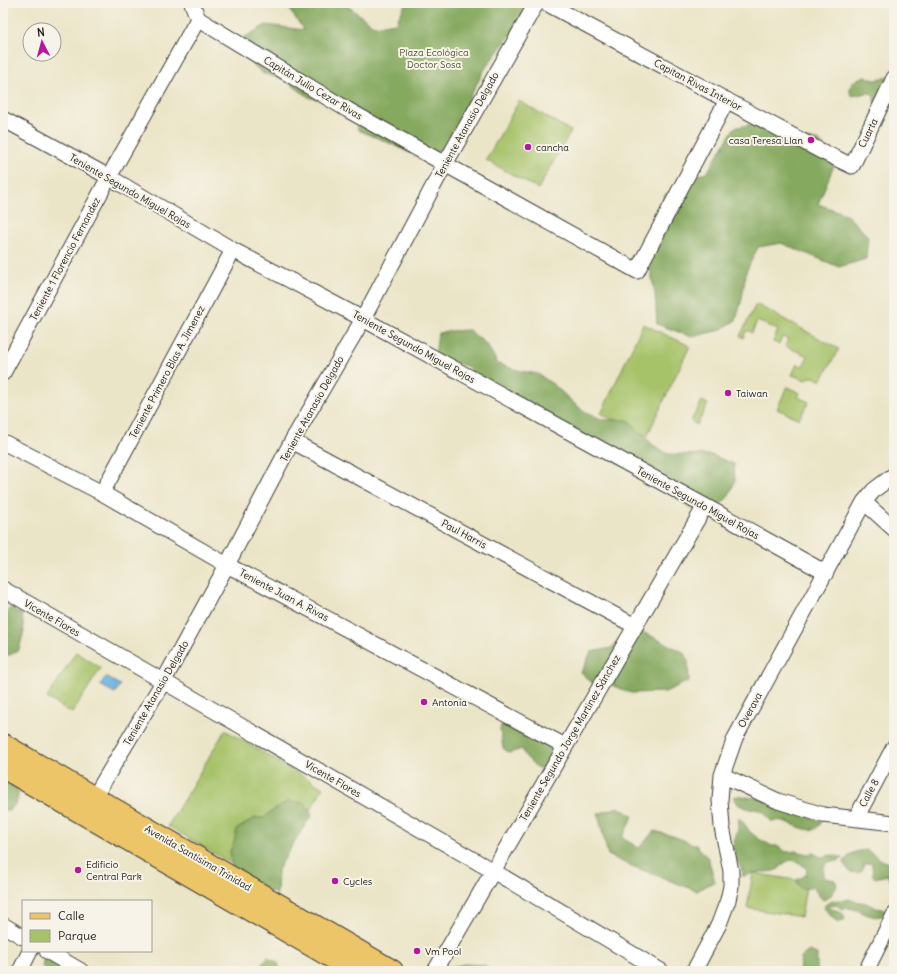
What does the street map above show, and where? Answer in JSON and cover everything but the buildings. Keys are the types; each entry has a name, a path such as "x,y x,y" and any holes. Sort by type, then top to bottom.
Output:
{"main road":[{"name":"Avenida Santísima Trinidad","path":"3,745 89,806 356,971"},
{"name":"Avenida Santísima Trinidad","path":"3,767 89,806 392,971"}],"street":[{"path":"192,3 198,20"},
{"name":"Teniente Atanasio Delgado","path":"89,806 164,682 228,565 292,441 363,319 445,164 537,3"},
{"name":"Capitan Rivas Interior","path":"546,3 852,166"},
{"name":"Capitán Julio Cezar Rivas","path":"198,20 348,110 637,271 727,100"},
{"name":"Teniente 1 Florencio Fernandez","path":"3,373 109,177 198,20"},
{"name":"Cuarta","path":"852,166 894,78"},
{"name":"Teniente Segundo Miguel Rojas","path":"3,120 109,177 233,250 363,319 826,573"},
{"name":"Teniente Primero Blas A. Jimenez","path":"102,493 233,250"},
{"name":"Paul Harris","path":"292,441 635,626"},
{"name":"Teniente Juan A. Rivas","path":"3,442 102,493 228,565 565,746"},
{"name":"Overava","path":"694,971 719,924 728,900 731,886 731,871 722,827 720,800 722,775 735,738 864,502 874,490 894,475"},
{"path":"864,502 894,529"},
{"name":"Teniente Segundo Jorge Martinez Sánchez","path":"435,971 705,506"},
{"name":"Vicente Flores","path":"3,590 493,871 661,971"},
{"name":"Calle 8","path":"856,818 894,747"},
{"path":"722,775 778,801 823,815 894,823"},
{"path":"866,971 894,915"},
{"path":"3,925 22,936"},
{"path":"20,971 30,952"},
{"path":"49,952 81,971"}],"green space":[{"name":"Plaza Ecológica Doctor Sosa","path":"293,3 343,3 374,26 396,23 406,3 529,3 528,14 486,67 468,100 455,132 441,157 416,156 358,130 352,104 310,98 285,80 262,73 240,52 240,40 266,25 304,30 289,9"},
{"path":"892,76 894,77 894,100 889,106 886,107 876,104 874,101 874,95 871,93 854,96 851,95 851,86 858,79 866,77 876,80"},
{"name":"cancha","path":"519,101 571,131 538,189 486,160"},
{"path":"761,122 798,139 819,140 835,163 818,204 846,214 868,236 866,259 839,267 781,243 758,247 746,272 742,299 736,320 720,330 692,337 657,324 655,294 650,267 650,229 665,195 689,177 707,173 734,128"},
{"path":"756,304 839,349 821,381 814,377 807,378 806,380 792,375 797,364 803,366 808,356 785,346 788,339 782,337 779,344 773,342 778,330 757,321 752,333 747,330 743,338 740,336"},
{"path":"643,324 690,346 647,436 601,414"},
{"path":"469,330 487,345 498,364 521,371 538,374 554,385 582,410 603,420 628,420 653,445 668,454 711,455 734,464 735,481 729,496 718,507 691,509 660,486 479,387 469,367 435,356 438,333"},
{"path":"787,387 800,393 798,397 809,402 799,419 777,409"},
{"path":"702,401 708,404 697,425 691,421"},
{"path":"10,608 22,614 24,631 19,650 10,655 3,655 3,617"},
{"path":"630,628 647,634 683,652 688,661 689,681 665,692 631,693 611,685 598,688 581,673 591,652 611,648"},
{"path":"76,652 101,668 72,713 47,698"},
{"path":"514,718 561,746 548,767 537,768 526,757 522,749 509,753 503,748 500,730 501,725"},
{"path":"225,730 323,788 266,884 168,826"},
{"path":"3,777 16,784 18,792 16,804 12,808 6,810 3,810"},
{"path":"739,796 761,799 822,821 819,826 810,830 783,821 771,821 764,812 760,810 749,809 739,805 733,797"},
{"path":"288,801 305,803 312,815 278,870 277,894 233,875 230,851 237,829 255,818 264,818"},
{"path":"618,807 633,816 622,838 639,848 654,831 673,836 696,845 708,858 715,881 697,891 629,865 608,855 598,814"},
{"path":"739,818 750,832 759,839 772,846 777,846 786,852 797,851 807,854 813,853 821,857 832,855 843,858 838,861 830,862 824,867 825,878 835,880 837,885 832,894 823,900 813,887 802,889 798,885 797,880 806,875 807,870 792,860 774,871 757,872 742,876 743,872 735,856 733,845 738,829"},
{"path":"866,850 880,859 894,865 894,884 887,875 875,878 873,876 872,865 870,863 864,864 862,871 859,873 850,872 844,862 848,856 859,851"},
{"path":"753,873 807,882 801,917 747,908"},
{"path":"848,899 883,909 885,914 877,917 854,909 841,909 835,905 832,905 830,908 843,913 844,915 844,920 838,922 824,908 826,904 832,901"},
{"path":"809,951 817,954 817,971 799,971 801,957"},
{"path":"44,956 79,971 49,971 42,967"},
{"path":"268,957 278,963 280,971 248,971 260,966"},
{"path":"464,964 484,965 492,971 441,971 446,968"}],"water":[{"path":"106,677 120,685 115,693 100,685"}],"place":[{"name":"casa Teresa Llan","path":"811,140"},
{"name":"cancha","path":"528,147"},
{"name":"Taiwan","path":"728,393"},
{"name":"Antonia","path":"424,702"},
{"name":"Edificio Central Park","path":"78,870"},
{"name":"Cycles","path":"335,881"},
{"name":"Vm Pool","path":"417,951"}]}
